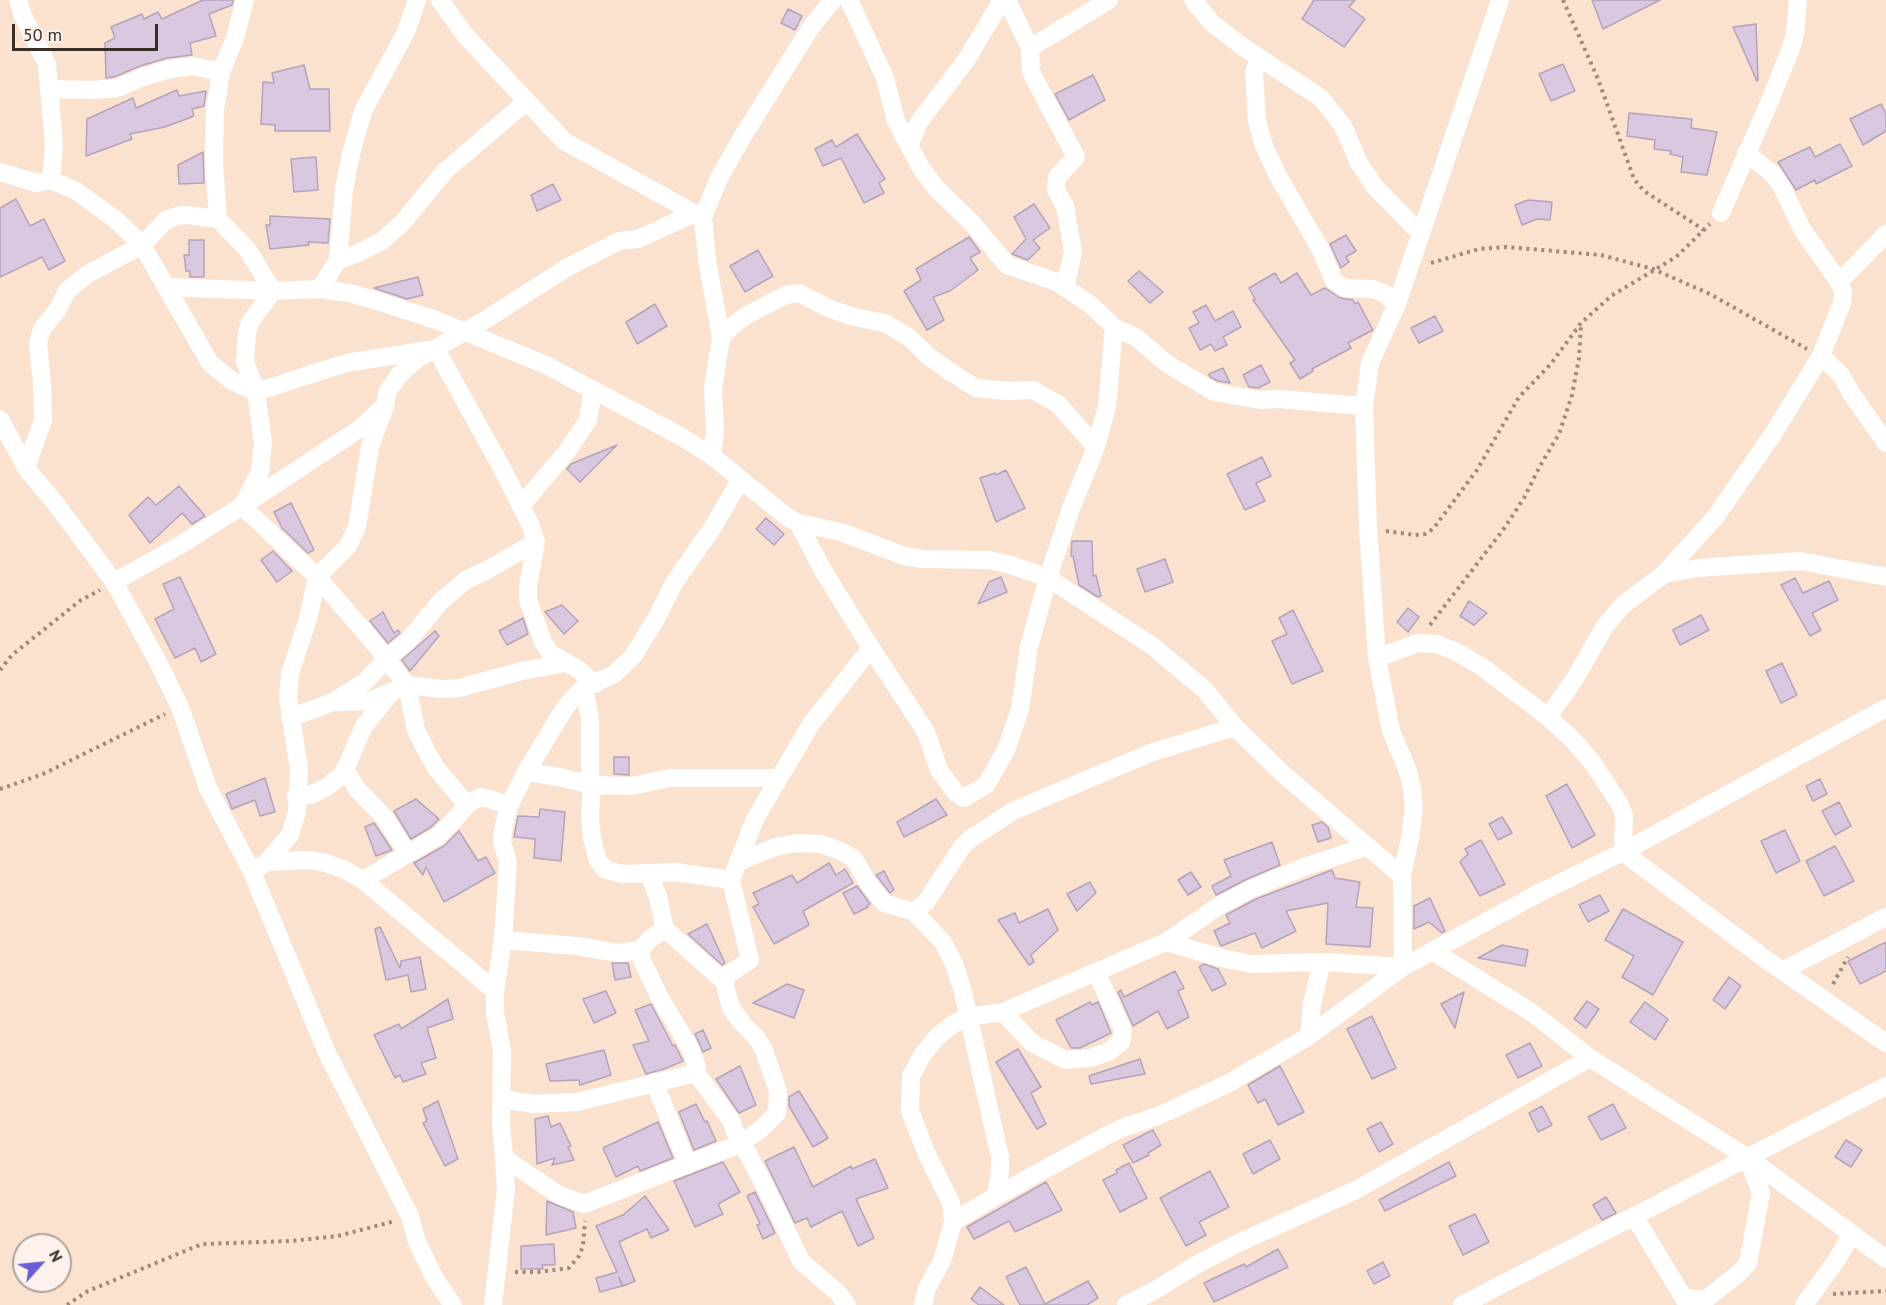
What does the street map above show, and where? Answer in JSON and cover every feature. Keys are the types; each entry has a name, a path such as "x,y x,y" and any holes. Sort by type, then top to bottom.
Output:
{"street":[{"path":"18,0 23,16 47,64 54,145 51,180"},
{"path":"218,219 215,110 221,72 235,38 245,0"},
{"path":"320,290 338,260 344,189 363,111 406,32 417,0"},
{"path":"440,0 465,34 564,141 699,215"},
{"path":"712,456 715,433 713,388 721,338 699,215 743,136 811,27 833,0"},
{"path":"849,0 885,78 896,121 921,168 937,189 973,224 1007,265 1057,282 1092,306 1114,327 1137,338 1166,363 1214,392 1260,400 1279,399 1364,406"},
{"path":"909,147 919,122 967,59 1002,0"},
{"path":"1007,0 1030,48 1031,71 1076,157 1057,177 1056,190 1065,206 1073,252 1065,288"},
{"path":"1030,48 1108,0"},
{"path":"1193,0 1212,23 1259,58 1321,98 1343,126 1359,163 1375,187 1420,233"},
{"path":"1721,213 1791,48 1795,34 1798,0"},
{"path":"1403,967 1402,876 1413,818 1412,789 1391,731 1377,658 1368,528 1364,406 1370,363 1397,304 1495,5"},
{"path":"1259,58 1254,73 1257,121 1264,146 1279,178 1320,248 1334,281 1345,288 1373,289 1385,294 1397,304"},
{"path":"50,89 117,88 170,69 193,66 221,72"},
{"path":"338,260 382,241 403,222 445,171 527,101"},
{"path":"1548,717 1574,680 1605,626 1623,605 1664,573 1716,516 1737,488 1821,356 1842,303 1843,292 1839,282 1802,229 1783,189 1773,174 1746,153"},
{"path":"0,172 37,183 51,180 76,191 98,206 142,245 210,363 232,381 256,392 346,363 436,349"},
{"path":"26,468 43,420 38,343 42,329 58,309 67,291 86,275 142,245 166,220 188,215 218,219 247,249 273,291"},
{"path":"260,867 290,835 297,812 298,769 288,698 290,674 308,620 316,577 348,546 357,526 370,447 385,406 387,392 400,374 417,359 465,332 568,267 618,241 638,239 699,215"},
{"path":"1839,282 1886,234"},
{"path":"167,287 273,291 320,290 349,293 374,300 465,332 546,365 682,436 712,456 787,517 798,523 841,532 904,556 923,559 989,560 1048,578 1151,645 1204,689 1235,726 1281,772 1402,876"},
{"path":"242,506 260,472 263,442 256,392 245,361 247,333 250,322 273,291"},
{"path":"721,338 747,315 786,295 799,293 828,308 885,323 910,338 927,355 976,388 1006,391 1033,390 1058,404 1096,447"},
{"path":"798,523 824,572 870,648 926,732 939,770 956,793 964,798 986,785 1006,750 1020,709 1029,647 1048,578 1070,511 1096,447 1107,406 1114,327"},
{"path":"436,349 530,524 536,542 528,586 528,600 543,642 550,652 579,670 590,686 592,785 590,817 598,861 606,870 623,874 676,872 730,880"},
{"path":"1821,356 1841,375 1886,444"},
{"path":"521,506 568,450 588,420 593,390"},
{"path":"114,582 182,544 242,506 361,428 385,406"},
{"path":"0,419 26,468 114,582 158,663 180,707 208,789 260,867 328,1055 410,1216 417,1242 430,1270 453,1305"},
{"path":"493,1305 506,1188 501,1123 502,1050 495,1013 495,991 503,940 508,862 502,842 509,806 526,772 559,717 590,686 613,675 633,656 674,584 713,527 741,479"},
{"path":"242,506 316,577 387,658 426,750 442,777 467,805"},
{"path":"290,718 333,702 365,682 387,658 408,641 441,601 466,580 536,542"},
{"path":"1664,573 1698,568 1800,561 1886,577"},
{"path":"1377,658 1418,643 1437,644 1457,652 1482,667 1548,717 1572,739 1593,764 1620,805 1625,826 1623,852"},
{"path":"725,982 730,972 750,960 730,880 755,819 811,724 870,648"},
{"path":"333,702 370,701 400,688 459,688 522,671 565,663"},
{"path":"296,796 310,795 327,787 343,774 364,726 400,688"},
{"path":"953,1222 1104,1137 1122,1128 1158,1116 1229,1083 1309,1036 1403,967 1434,952 1539,892 1623,852 1886,708"},
{"path":"914,912 926,902 962,847 970,839 1013,811 1150,753 1235,726"},
{"path":"345,769 357,789 385,818 408,854"},
{"path":"526,772 592,785 631,786 670,778 779,778"},
{"path":"363,880 438,836 467,805 482,797 509,806"},
{"path":"738,862 775,848 797,843 821,844 841,851 854,859 868,884 884,903 914,912 943,942 958,975 1000,1157 996,1196"},
{"path":"923,1305 927,1288 942,1262 953,1222 951,1203 926,1152 910,1111 910,1076 936,1038 954,1024 968,1017 1003,1012 1166,942 1217,907 1251,889 1304,867 1368,846"},
{"path":"1623,852 1764,958 1886,1043"},
{"path":"260,867 309,860 345,870 363,880 495,991"},
{"path":"504,1158 559,1195 584,1204 740,1144 760,1130 777,1113 778,1091 764,1050 731,1008 725,982 665,929 658,897 649,873"},
{"path":"1784,970 1886,917"},
{"path":"503,940 577,946 619,954 640,950 650,939 665,929"},
{"path":"1166,942 1251,964 1322,962 1403,967"},
{"path":"640,950 642,960 659,996 692,1050 697,1067 696,1073 731,1120 740,1144 748,1154 801,1261 838,1293 847,1305"},
{"path":"1434,952 1531,1012 1590,1058 1748,1158 1886,1259"},
{"path":"1309,1036 1312,1004 1322,962"},
{"path":"1003,1012 1032,1042 1066,1060 1091,1058 1108,1052 1120,1042 1123,1030 1096,972"},
{"path":"1125,1305 1238,1243 1356,1190 1590,1058"},
{"path":"502,1099 534,1104 577,1102 696,1073"},
{"path":"654,1082 688,1165"},
{"path":"1475,1303 1634,1216 1886,1086"},
{"path":"1634,1216 1687,1302 1705,1300 1748,1263 1761,1194 1748,1158"},
{"path":"1809,1299 1852,1234"}],"path":[{"path":"1563,0 1598,79 1634,179 1644,191 1704,230"},
{"path":"1368,528 1415,535 1425,534 1433,529 1477,470 1519,397 1550,365 1581,323 1611,296 1676,257 1721,213"},
{"path":"1407,270 1479,249 1506,247 1602,255 1653,269 1710,294 1821,356"},
{"path":"1418,643 1503,530 1524,498 1559,434 1572,395 1579,358 1581,323"},
{"path":"0,670 12,655 81,600 114,582"},
{"path":"0,789 43,774 180,707"},
{"path":"1826,1002 1849,955"},
{"path":"496,1271 538,1272 569,1268 579,1256 583,1246 584,1204"},
{"path":"67,1305 88,1290 202,1244 291,1242 338,1236 410,1216"},
{"path":"1809,1299 1834,1294 1886,1291"}],"building":[{"path":"203,0 233,0 232,5 209,14 216,36 190,43 192,55 167,58 106,78 105,43 115,38 111,27 142,14 144,19 158,12 162,19"},
{"path":"1314,0 1355,0 1349,7 1365,19 1344,47 1302,19"},
{"path":"1592,0 1660,0 1603,29"},
{"path":"788,9 802,16 795,30 781,23"},
{"path":"1756,24 1758,80 1757,81 1733,27"},
{"path":"1563,64 1575,91 1551,101 1539,74"},
{"path":"304,65 310,89 329,89 330,131 275,131 275,125 261,124 263,82 274,83 272,73"},
{"path":"1093,75 1105,100 1069,120 1055,94"},
{"path":"177,90 179,96 206,91 204,106 192,109 194,116 165,127 130,134 132,139 86,156 87,119 133,98 136,108"},
{"path":"1881,104 1886,114 1886,131 1863,145 1850,119"},
{"path":"1629,113 1692,119 1691,128 1717,132 1707,175 1681,172 1683,157 1670,154 1671,151 1654,149 1655,140 1627,136"},
{"path":"857,134 885,179 879,183 884,193 864,203 841,158 823,166 815,149 832,140 836,147"},
{"path":"1840,144 1852,166 1816,184 1815,180 1796,190 1778,162 1810,147 1815,157"},
{"path":"203,152 204,183 179,184 178,165"},
{"path":"316,157 318,190 294,192 291,159"},
{"path":"553,184 561,200 537,211 531,195"},
{"path":"16,199 30,226 44,219 65,261 49,270 42,257 0,277 0,208"},
{"path":"1528,200 1552,202 1550,220 1537,219 1522,225 1515,205"},
{"path":"1034,204 1050,228 1033,240 1040,248 1028,260 1012,254 1026,239 1014,217"},
{"path":"270,216 330,219 328,243 308,242 309,245 270,249 266,225 270,225"},
{"path":"1346,235 1356,251 1346,257 1349,262 1341,268 1330,244"},
{"path":"969,237 980,252 970,258 978,270 950,291 933,297 944,320 927,330 904,291 921,280 916,269"},
{"path":"189,240 204,240 204,277 190,277 190,271 186,271 184,255 189,255"},
{"path":"758,250 773,276 745,292 730,266"},
{"path":"1139,271 1163,292 1150,303 1128,281"},
{"path":"1275,273 1281,283 1297,273 1311,295 1325,288 1340,298 1353,300 1355,304 1358,302 1373,330 1348,343 1351,348 1312,369 1313,371 1300,379 1290,363 1295,360 1253,300 1255,299 1249,288"},
{"path":"418,277 423,295 407,299 374,288"},
{"path":"655,304 667,326 637,344 626,322"},
{"path":"1206,305 1215,321 1233,311 1241,327 1223,337 1227,345 1215,351 1211,344 1200,350 1189,328 1199,323 1193,312"},
{"path":"1435,316 1443,331 1419,343 1411,328"},
{"path":"1261,365 1270,382 1258,388 1249,387 1243,375"},
{"path":"1223,368 1230,383 1210,377 1209,374"},
{"path":"617,445 580,482 567,469 571,464"},
{"path":"1262,457 1271,476 1256,483 1265,501 1245,510 1227,474"},
{"path":"1006,470 1025,508 996,522 980,478 995,473 996,475"},
{"path":"179,486 205,516 192,524 182,513 150,543 129,515 148,497 156,505"},
{"path":"291,503 314,550 308,553 282,528 274,512"},
{"path":"766,518 784,534 774,545 756,529"},
{"path":"1072,541 1092,541 1093,576 1096,575 1101,596 1098,597 1079,585 1073,556 1071,556"},
{"path":"273,551 292,571 277,582 261,560"},
{"path":"1165,559 1173,582 1145,592 1137,569"},
{"path":"180,577 216,654 201,662 195,648 175,658 155,619 174,609 163,584"},
{"path":"1001,577 1007,592 978,604 989,582"},
{"path":"1795,578 1803,593 1829,581 1838,600 1812,613 1821,630 1810,636 1781,585"},
{"path":"1469,601 1487,613 1474,625 1460,616"},
{"path":"562,605 578,621 564,634 545,612"},
{"path":"1408,608 1419,617 1408,632 1397,622"},
{"path":"1293,610 1323,671 1292,684 1272,641 1287,634 1279,618"},
{"path":"383,612 394,633 398,630 400,633 388,643 370,621"},
{"path":"1701,615 1709,630 1680,645 1673,630"},
{"path":"523,618 528,634 507,645 499,631"},
{"path":"435,631 439,636 410,671 402,660"},
{"path":"1782,663 1797,695 1781,703 1766,671"},
{"path":"614,757 629,757 629,775 614,774"},
{"path":"265,778 275,812 260,816 255,800 232,809 226,794"},
{"path":"1820,779 1827,794 1813,801 1806,786"},
{"path":"1567,784 1595,835 1572,848 1546,796"},
{"path":"416,799 439,819 431,827 411,839 394,811"},
{"path":"936,799 947,815 904,837 897,822"},
{"path":"1839,802 1851,826 1835,835 1822,811"},
{"path":"540,809 565,812 561,861 534,858 535,839 514,837 518,816 539,817"},
{"path":"1502,817 1512,833 1498,840 1489,824"},
{"path":"1322,822 1328,827 1331,838 1318,842 1312,825"},
{"path":"374,823 392,850 376,856 365,827"},
{"path":"1785,830 1800,861 1776,873 1761,841"},
{"path":"459,831 478,861 486,857 495,873 444,902 426,867 423,875 414,863 444,846"},
{"path":"1481,840 1505,884 1480,896 1460,862 1468,854 1465,849"},
{"path":"1272,842 1280,865 1216,895 1212,886 1231,876 1224,860"},
{"path":"1835,846 1854,881 1824,896 1806,861"},
{"path":"829,863 836,875 845,869 853,883 803,911 809,925 774,944 753,907 759,904 753,893 792,875 797,883"},
{"path":"1332,870 1335,878 1360,882 1356,907 1373,908 1370,947 1326,944 1328,903 1286,911 1296,931 1262,948 1255,933 1221,946 1214,931 1230,923 1226,915 1256,899"},
{"path":"884,871 894,890 890,893 876,875"},
{"path":"1191,872 1201,887 1188,895 1178,880"},
{"path":"1090,882 1096,893 1077,911 1067,894"},
{"path":"857,886 870,904 854,914 843,893"},
{"path":"1600,895 1609,911 1588,922 1579,905"},
{"path":"1430,898 1445,931 1442,933 1429,922 1414,929 1414,906"},
{"path":"1048,909 1058,930 1031,955 1034,962 1029,965 998,920 1015,913 1019,923"},
{"path":"1623,909 1683,942 1653,995 1622,977 1634,956 1605,940"},
{"path":"707,924 725,963 722,965 688,934"},
{"path":"380,927 400,968 401,961 420,957 426,989 411,992 408,975 386,980 375,929"},
{"path":"1886,942 1886,971 1860,984 1848,961"},
{"path":"1502,945 1528,950 1525,966 1478,958"},
{"path":"612,963 628,963 631,977 615,980"},
{"path":"1204,964 1218,969 1226,984 1212,991 1199,967"},
{"path":"1175,971 1184,988 1178,991 1189,1017 1167,1029 1158,1011 1133,1026 1118,992 1121,990 1124,997"},
{"path":"1729,977 1741,986 1725,1009 1713,1000"},
{"path":"787,984 804,990 794,1018 753,1003"},
{"path":"606,991 616,1013 594,1023 583,999"},
{"path":"1464,992 1455,1028 1441,1004"},
{"path":"448,999 453,1019 427,1028 436,1058 421,1063 426,1074 403,1082 400,1075 395,1078 374,1035 399,1024 401,1029"},
{"path":"1587,1001 1599,1009 1586,1028 1574,1019"},
{"path":"1090,1002 1092,1005 1098,1002 1111,1033 1080,1048 1071,1048 1056,1020"},
{"path":"1645,1002 1668,1019 1655,1040 1630,1022"},
{"path":"651,1004 683,1061 646,1074 633,1045 649,1041 635,1010"},
{"path":"1372,1016 1396,1068 1372,1079 1347,1029"},
{"path":"703,1030 711,1048 703,1052 695,1034"},
{"path":"1530,1043 1542,1066 1518,1078 1506,1055"},
{"path":"1018,1049 1041,1087 1031,1093 1046,1124 1037,1129 996,1062"},
{"path":"604,1050 611,1075 580,1085 579,1080 550,1081 546,1064"},
{"path":"1140,1059 1145,1074 1091,1084 1089,1076"},
{"path":"740,1066 756,1105 739,1113 716,1079"},
{"path":"1280,1066 1304,1112 1278,1125 1265,1099 1258,1103 1248,1085"},
{"path":"799,1091 828,1138 813,1147 789,1106 789,1097"},
{"path":"438,1101 458,1159 445,1166 423,1123 427,1121 423,1109"},
{"path":"696,1104 716,1141 694,1150 679,1112"},
{"path":"1613,1104 1626,1128 1601,1140 1588,1117"},
{"path":"1542,1106 1552,1125 1538,1132 1529,1113"},
{"path":"548,1116 551,1127 560,1123 571,1146 568,1147 574,1160 552,1165 555,1158 537,1164 535,1119"},
{"path":"658,1122 673,1158 640,1171 638,1166 616,1177 603,1148"},
{"path":"1381,1122 1393,1144 1379,1152 1367,1129"},
{"path":"1153,1130 1161,1145 1148,1153 1149,1155 1133,1163 1123,1145"},
{"path":"1270,1140 1280,1159 1253,1174 1243,1154"},
{"path":"1846,1140 1862,1150 1851,1167 1835,1157"},
{"path":"794,1147 813,1187 851,1166 852,1169 875,1159 888,1188 856,1199 874,1238 858,1246 842,1211 811,1227 807,1218 795,1223 765,1161"},
{"path":"723,1162 740,1192 718,1204 723,1214 695,1227 674,1181"},
{"path":"1449,1162 1456,1176 1385,1211 1379,1200"},
{"path":"1129,1163 1147,1198 1120,1212 1103,1180 1117,1173 1116,1170"},
{"path":"1210,1171 1229,1207 1199,1222 1206,1235 1186,1246 1160,1198"},
{"path":"1046,1182 1062,1210 1015,1232 1009,1221 974,1239 967,1227"},
{"path":"755,1192 775,1233 763,1239 757,1225 760,1224 747,1196"},
{"path":"645,1196 669,1230 651,1238 647,1229 619,1242 635,1281 623,1286 619,1277 622,1286 600,1292 596,1278 617,1272 596,1226 623,1215"},
{"path":"1606,1197 1616,1213 1602,1220 1593,1205"},
{"path":"547,1201 573,1212 576,1228 546,1235"},
{"path":"1475,1214 1489,1242 1463,1255 1449,1226"},
{"path":"554,1244 555,1265 542,1265 543,1269 521,1269 521,1246"},
{"path":"1278,1249 1288,1267 1214,1302 1204,1283 1244,1264 1246,1267"},
{"path":"1383,1262 1390,1276 1374,1284 1367,1271"},
{"path":"1026,1267 1045,1304 1088,1281 1098,1298 1087,1305 1020,1305 1006,1277"},
{"path":"980,1287 1004,1305 979,1305 971,1299"}]}
